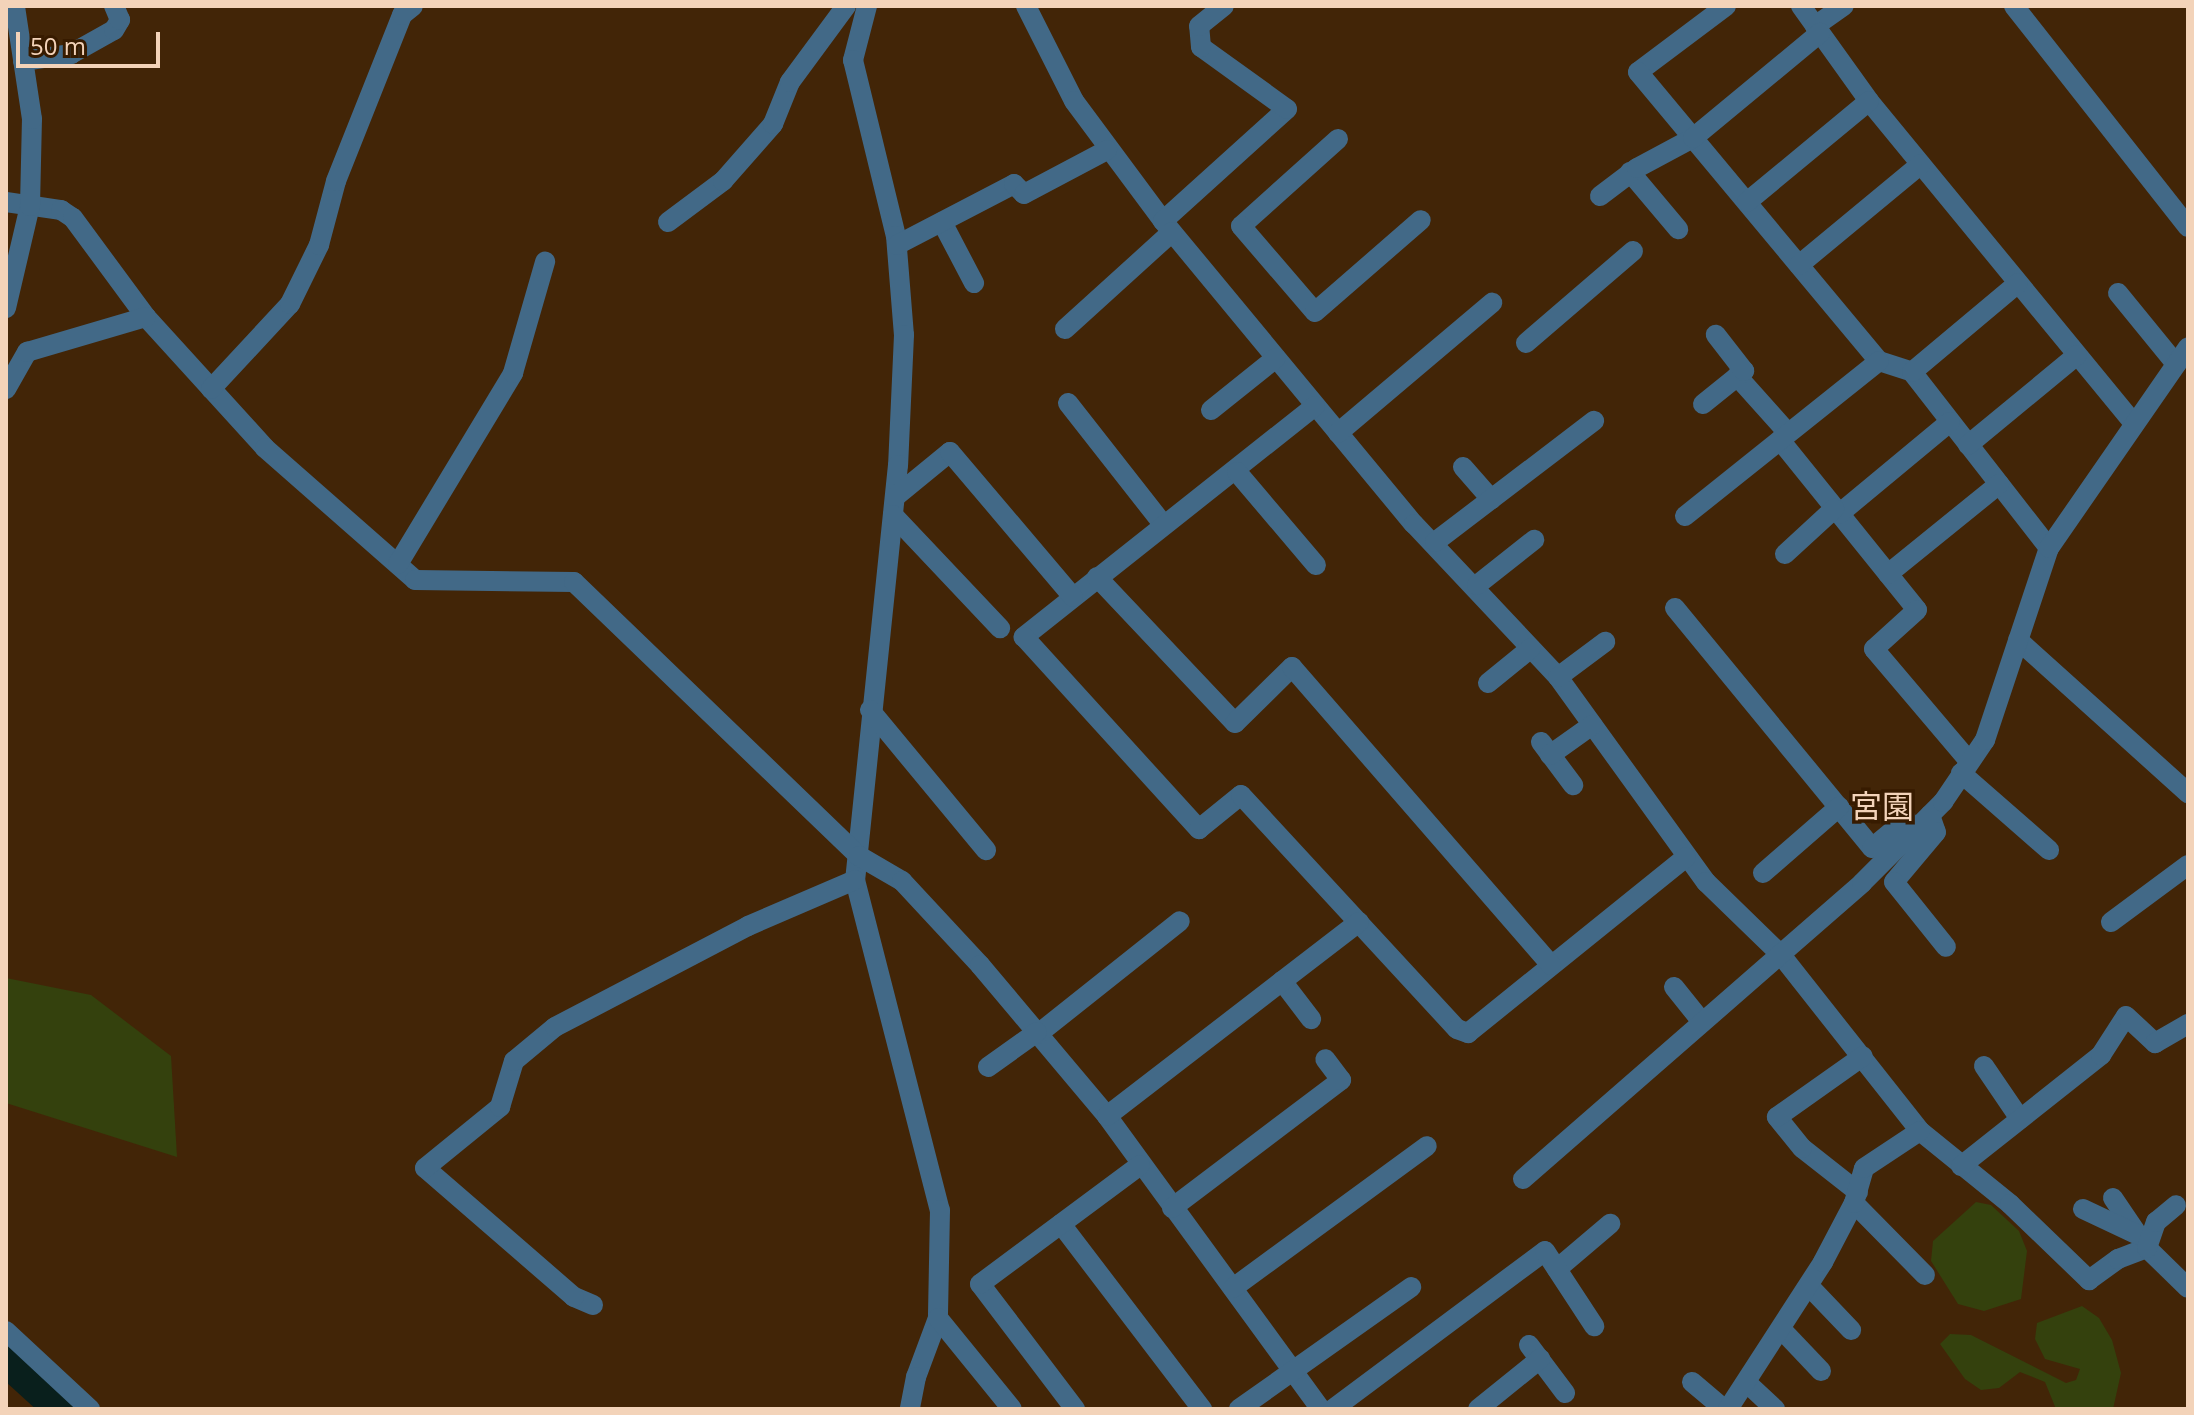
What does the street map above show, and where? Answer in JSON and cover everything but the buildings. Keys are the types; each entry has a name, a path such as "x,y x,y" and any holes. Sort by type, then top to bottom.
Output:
{"street":[{"path":"6,308 30,206 32,119 15,6"},
{"path":"23,61 71,54 114,30 120,20 114,6"},
{"path":"211,389 290,304 319,245 336,181 402,15 413,6"},
{"path":"668,222 723,181 773,124 790,82 846,6"},
{"path":"867,6 853,60 897,245 904,335 894,506 870,710 855,880 940,1210 938,1318 916,1377 910,1409"},
{"path":"1026,6 1074,101 1107,150 1167,226 1338,433 1558,677 1686,857 1781,955 1920,1131 2089,1280 2142,1241 2156,1222 2176,1205"},
{"path":"1065,329 1287,109 1201,47 1199,26 1224,6"},
{"path":"1726,6 1638,72 1879,361 1912,372 2049,548"},
{"path":"1801,6 1869,101 2134,424"},
{"path":"1600,196 1630,172 1693,138 1844,6"},
{"path":"2014,6 2188,227"},
{"path":"1747,202 1869,101"},
{"path":"1338,139 1241,226 1315,312 1421,220"},
{"path":"897,245 1014,184 1026,201 1107,150"},
{"path":"1799,265 1921,164"},
{"path":"1630,172 1678,229"},
{"path":"6,202 61,210 73,218 146,317 265,448 415,580 574,582 859,856 902,881 1038,1033 1107,1116 1321,1409"},
{"path":"942,222 974,283"},
{"path":"1526,343 1633,251"},
{"path":"398,564 513,373 545,262"},
{"path":"1912,372 2018,283"},
{"path":"1523,1179 1781,955 1936,809 1965,767 1995,715 2049,548 2182,356 2118,293"},
{"path":"1338,433 1492,303"},
{"path":"6,389 27,352 146,317"},
{"path":"1703,404 1744,371 1716,335"},
{"path":"1968,445 2077,355"},
{"path":"1211,410 1276,358"},
{"path":"1685,516 1879,361"},
{"path":"1737,376 1837,512 1917,610 1874,649 1965,767 2049,850"},
{"path":"1068,403 1162,523"},
{"path":"1315,406 1237,472 1162,523 1024,637 1199,829 1241,795 1457,1029 1468,1033 1686,857"},
{"path":"1435,542 1594,421"},
{"path":"1785,554 1950,422"},
{"path":"894,506 950,452 1073,597"},
{"path":"1463,467 1491,499"},
{"path":"1237,472 1316,565"},
{"path":"1888,574 1999,484"},
{"path":"894,506 1000,628"},
{"path":"1477,585 1534,540"},
{"path":"1097,577 1235,723 1292,667 1551,965"},
{"path":"1675,608 1872,848 1930,795 1936,809 1936,832 1894,882 1946,947"},
{"path":"2018,640 2188,793"},
{"path":"1558,677 1605,642"},
{"path":"1488,683 1531,648"},
{"path":"870,710 986,850"},
{"path":"1573,785 1546,749 1592,725"},
{"path":"1763,873 1839,807"},
{"path":"2111,922 2188,865"},
{"path":"593,1305 574,1297 425,1168 500,1107 514,1061 555,1027 748,926 855,880"},
{"path":"988,1067 1038,1033 1180,921"},
{"path":"1107,1116 1359,922"},
{"path":"1282,981 1311,1019"},
{"path":"1674,987 1702,1022"},
{"path":"1961,1166 2101,1055 2126,1016 2155,1043 2188,1024"},
{"path":"1863,1056 1777,1117 1802,1148 1856,1198 1925,1275"},
{"path":"1172,1208 1341,1080 1325,1059"},
{"path":"1984,1066 2020,1119"},
{"path":"1692,1382 1726,1409 1809,1286 1856,1198 1871,1160 1920,1131"},
{"path":"1233,1288 1427,1146"},
{"path":"1075,1409 980,1284 1140,1165"},
{"path":"2113,1198 2142,1241 2188,1288"},
{"path":"2083,1209 2142,1241"},
{"path":"1061,1224 1202,1409"},
{"path":"1557,1269 1610,1224"},
{"path":"1333,1409 1545,1251 1594,1326"},
{"path":"1809,1286 1851,1330"},
{"path":"1239,1409 1411,1287"},
{"path":"938,1318 1012,1409"},
{"path":"1781,1329 1821,1371"},
{"path":"6,1331 90,1409"},
{"path":"1478,1409 1534,1352 1565,1393"},
{"path":"1746,1382 1775,1409"}],"green space":[{"path":"6,978 91,995 171,1056 177,1157 6,1103"},
{"path":"1976,1202 1991,1205 2019,1231 2027,1251 2021,1299 1984,1311 1958,1304 1931,1261 1933,1241"},
{"path":"2082,1306 2099,1318 2112,1340 2121,1373 2113,1409 2056,1409 2045,1382 2020,1372 1999,1388 1981,1390 1965,1379 1940,1344 1950,1334 1971,1335 2066,1383 2076,1380 2080,1369 2045,1359 2035,1339 2037,1323"}],"waterway":[{"path":"6,1359 61,1409"}],"district":[{"name":"宮園","path":"1882,806"}]}
